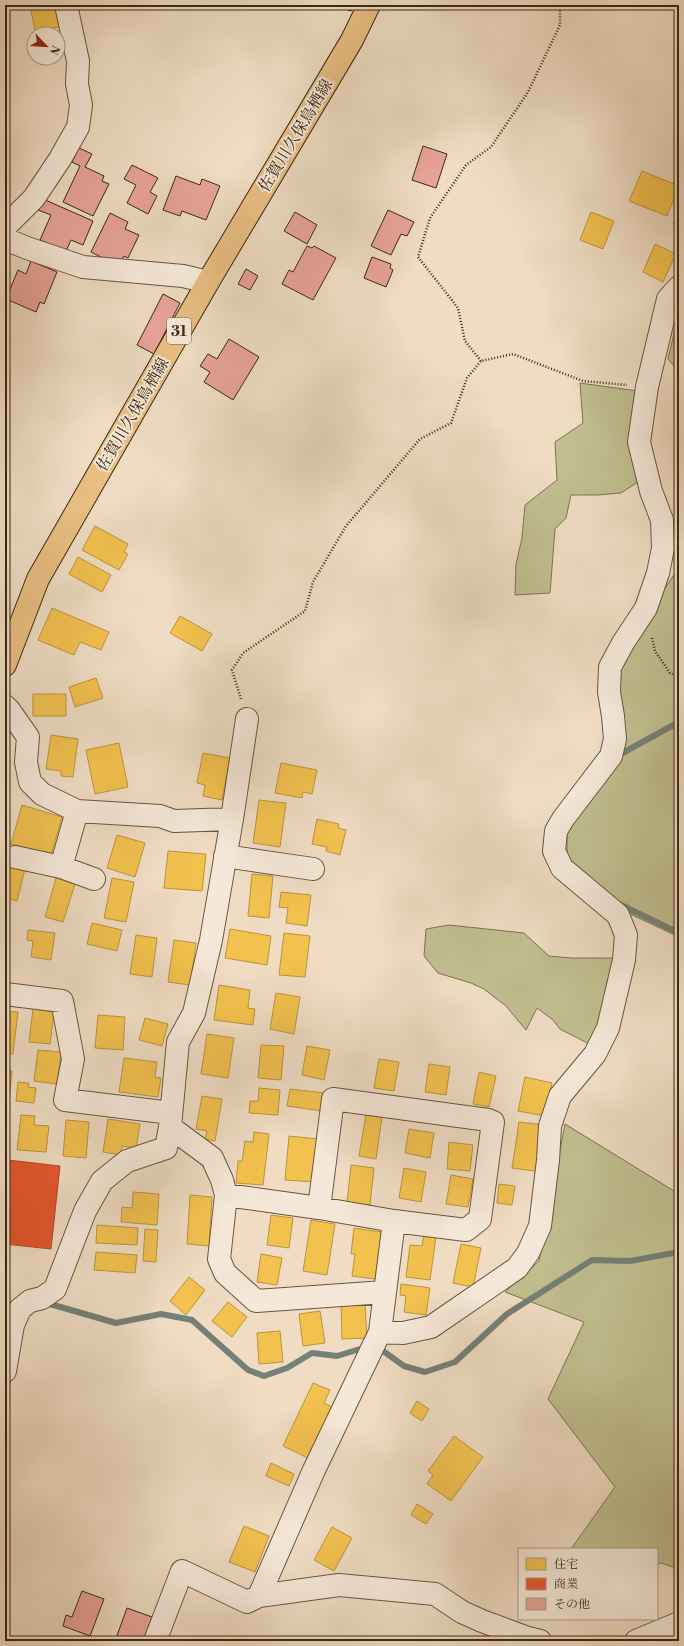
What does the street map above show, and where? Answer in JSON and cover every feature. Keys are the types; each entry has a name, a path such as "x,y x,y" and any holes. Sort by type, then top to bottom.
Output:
{"main road":[{"name":"佐賀川久保鳥栖線","path":"5,665 38,579 208,282 352,40 369,5"}],"street":[{"path":"5,227 34,198 60,159 78,126 80,105 77,84 78,61 66,5"},
{"path":"5,239 84,267 183,276 208,282"},
{"path":"380,1332 403,1333 431,1327 517,1268 528,1253 540,1226 548,1160 550,1126 560,1096 595,1054 608,1028 624,960 626,935 618,915 562,868 554,851 556,831 563,819 611,756 615,740 609,692 610,666 646,608 658,573 662,548 662,520 651,491 639,442 647,387 668,300 679,287"},
{"path":"5,706 28,737 26,762 30,782 42,794 77,811 160,816 174,821 232,819"},
{"path":"5,1371 13,1325 20,1309 30,1301 42,1298 55,1289 85,1211 102,1181 127,1161 166,1148 178,1042 194,1013 211,940 232,819 246,719"},
{"path":"61,867 77,811"},
{"path":"225,856 313,869"},
{"path":"15,857 61,867 94,879"},
{"path":"5,994 62,1001 73,1059 65,1100 170,1120 212,1158 222,1180 226,1195 219,1259 225,1273 256,1301 385,1292"},
{"path":"226,1195 319,1208 394,1221 466,1230 480,1219 493,1122 488,1120 333,1099 319,1208"},
{"path":"259,1596 314,1470 380,1332 394,1221"},
{"path":"155,1641 182,1571 247,1602 259,1596 339,1584 435,1594 462,1612 528,1638 540,1641"},
{"path":"636,1641 679,1623"}],"path":[{"path":"481,361 465,341 458,308 418,257 430,218 466,165 491,147 528,92 560,25 560,5"},
{"path":"246,719 232,670 242,653 305,611 313,582 346,526 420,439 451,424 467,378 481,361 514,354 583,381 647,387"},
{"path":"646,608 655,651 670,673 679,677"}],"shaded area":[{"path":"679,312 679,372 668,359"},
{"path":"580,383 638,391 644,478 621,493 571,495 566,518 555,529 550,593 515,595 516,564 522,538 525,505 557,480 555,442 583,423"},
{"path":"679,567 679,937 628,913 567,857 567,831 625,752 617,678 660,596"},
{"path":"449,925 524,933 549,956 572,958 616,958 593,1046 560,1029 553,1020 537,1008 526,1030 506,1006 484,989 471,983 438,973 424,956 426,929"},
{"path":"565,1124 679,1194 679,1569 661,1563 658,1564 658,1548 572,1548 615,1487 548,1399 584,1322 505,1292 539,1261"}],"building: 住宅":[{"path":"30,5 60,5 64,26 34,26"},
{"path":"642,171 679,186 667,216 629,201"},
{"path":"679,208 679,226 673,224"},
{"path":"591,212 614,221 603,249 580,240"},
{"path":"655,244 676,254 663,282 643,272"},
{"path":"95,526 128,544 124,552 128,554 119,570 82,550"},
{"path":"78,557 111,575 102,592 69,574"},
{"path":"52,608 109,632 101,650 80,642 74,655 38,640"},
{"path":"180,616 212,634 202,651 170,633"},
{"path":"96,678 103,698 75,707 69,687"},
{"path":"33,694 66,694 66,716 33,716"},
{"path":"51,735 78,739 73,777 61,776 61,771 46,769"},
{"path":"119,743 128,787 95,794 86,750"},
{"path":"203,753 230,758 222,800 203,796 205,785 197,783"},
{"path":"281,763 317,770 312,794 303,792 302,798 275,793"},
{"path":"259,800 286,803 280,847 253,843"},
{"path":"22,805 62,817 51,855 11,844"},
{"path":"317,819 339,824 338,828 346,830 340,855 326,851 327,847 312,844"},
{"path":"117,835 145,843 135,877 107,868"},
{"path":"168,851 206,854 202,891 164,888"},
{"path":"5,864 25,869 17,901 5,898"},
{"path":"252,874 273,876 269,918 248,916"},
{"path":"56,878 75,884 63,922 45,917"},
{"path":"112,878 134,882 126,922 104,918"},
{"path":"281,892 311,895 307,926 286,923 288,908 279,907"},
{"path":"92,923 122,930 117,951 87,944"},
{"path":"230,929 271,936 267,965 225,958"},
{"path":"28,930 55,933 51,960 31,957 33,941 27,940"},
{"path":"284,933 310,936 305,977 279,975"},
{"path":"136,935 157,938 152,977 130,974"},
{"path":"174,940 196,943 190,985 168,982"},
{"path":"219,985 250,990 248,1008 255,1009 253,1025 214,1020"},
{"path":"276,993 300,997 294,1034 270,1029"},
{"path":"33,1009 54,1012 50,1044 29,1042"},
{"path":"5,1011 18,1012 13,1054 5,1053"},
{"path":"98,1015 125,1017 123,1050 95,1048"},
{"path":"145,1018 168,1024 162,1046 139,1040"},
{"path":"207,1034 234,1038 228,1078 201,1074"},
{"path":"261,1045 284,1046 281,1080 258,1078"},
{"path":"307,1046 330,1050 324,1080 302,1075"},
{"path":"38,1050 61,1052 57,1084 34,1081"},
{"path":"124,1058 157,1062 155,1077 161,1078 158,1097 119,1092"},
{"path":"379,1059 399,1062 394,1091 374,1088"},
{"path":"429,1064 450,1067 446,1095 425,1092"},
{"path":"5,1071 12,1071 6,1131 5,1131"},
{"path":"479,1072 496,1076 489,1107 473,1104"},
{"path":"525,1077 552,1083 545,1116 518,1111"},
{"path":"18,1082 29,1083 28,1087 36,1088 34,1103 16,1101"},
{"path":"259,1088 280,1090 278,1115 249,1113 250,1101 258,1101"},
{"path":"290,1089 325,1093 322,1111 287,1106"},
{"path":"202,1096 222,1099 215,1141 205,1139 207,1131 196,1129"},
{"path":"366,1114 382,1117 376,1159 359,1156"},
{"path":"21,1115 35,1116 34,1125 49,1126 46,1152 17,1150"},
{"path":"108,1119 140,1124 136,1148 122,1146 121,1155 103,1152"},
{"path":"66,1120 89,1122 86,1158 63,1156"},
{"path":"519,1122 544,1125 541,1172 512,1168"},
{"path":"409,1129 434,1133 430,1158 405,1153"},
{"path":"254,1132 269,1134 263,1185 236,1183 238,1161 242,1161 245,1141 253,1142"},
{"path":"289,1136 318,1139 314,1182 285,1180"},
{"path":"449,1142 473,1145 470,1171 447,1169"},
{"path":"351,1165 374,1168 370,1205 347,1203"},
{"path":"404,1168 426,1172 421,1202 399,1198"},
{"path":"451,1175 473,1179 468,1207 446,1204"},
{"path":"499,1184 515,1186 512,1205 497,1203"},
{"path":"133,1192 159,1194 157,1225 121,1222 122,1207 132,1208"},
{"path":"190,1195 212,1197 209,1246 187,1244"},
{"path":"271,1215 293,1218 289,1248 267,1245"},
{"path":"311,1220 335,1224 327,1275 303,1271"},
{"path":"97,1225 138,1228 137,1245 96,1243"},
{"path":"354,1228 382,1232 375,1279 352,1276 355,1254 351,1254"},
{"path":"145,1229 158,1230 156,1262 143,1261"},
{"path":"424,1235 436,1236 430,1280 406,1277 410,1245 422,1246"},
{"path":"461,1244 481,1248 473,1287 453,1283"},
{"path":"96,1252 137,1255 135,1273 94,1270"},
{"path":"261,1254 282,1258 277,1285 257,1282"},
{"path":"189,1277 205,1290 186,1315 170,1301"},
{"path":"401,1284 430,1288 426,1315 404,1312 406,1296 400,1295"},
{"path":"228,1302 247,1317 232,1337 212,1321"},
{"path":"365,1304 367,1338 342,1339 341,1305"},
{"path":"320,1311 325,1343 303,1346 299,1314"},
{"path":"280,1331 283,1362 259,1364 257,1333"},
{"path":"313,1383 330,1390 324,1403 332,1407 308,1458 283,1446"},
{"path":"417,1401 429,1409 422,1421 410,1413"},
{"path":"454,1436 483,1457 451,1501 427,1484 433,1475 428,1471"},
{"path":"271,1463 294,1474 289,1486 266,1476"},
{"path":"417,1504 433,1514 426,1524 411,1515"},
{"path":"244,1526 269,1536 255,1572 229,1562"},
{"path":"332,1527 352,1538 334,1571 314,1560"},
{"path":"5,1528 10,1547 5,1548"}],"building: 商業":[{"path":"8,1160 60,1166 51,1249 5,1244 5,1186"},
{"path":"5,1307 9,1307 5,1339"}],"building: その他":[{"path":"334,5 353,5 351,11"},
{"path":"423,146 447,154 436,188 412,180"},
{"path":"79,148 92,154 85,167 104,176 102,181 109,184 93,216 63,202 80,166 72,162"},
{"path":"132,165 158,178 150,192 157,196 148,214 127,203 136,185 124,179"},
{"path":"176,176 200,185 202,179 220,186 206,220 182,211 180,216 163,210"},
{"path":"43,199 93,221 83,245 71,240 66,251 40,240 51,215 38,210"},
{"path":"388,210 414,222 407,236 401,234 391,255 371,246"},
{"path":"295,212 317,225 307,244 284,231"},
{"path":"110,213 128,222 125,229 139,235 128,258 124,256 119,266 91,252"},
{"path":"307,246 312,248 314,246 336,258 313,300 282,284 289,270 293,272"},
{"path":"372,257 391,264 390,268 393,270 386,287 364,278"},
{"path":"31,261 57,272 44,304 40,302 36,312 6,299 18,270 26,274"},
{"path":"246,269 258,276 250,290 238,284"},
{"path":"163,294 180,303 154,354 137,345"},
{"path":"229,339 259,357 233,400 204,382 210,372 200,366 208,354 217,359"},
{"path":"82,1591 104,1599 90,1636 63,1626 66,1615 72,1617"},
{"path":"127,1608 152,1617 143,1641 115,1641"}],"waterway":[{"path":"617,756 679,722"},
{"path":"619,904 679,933"},
{"path":"379,1348 404,1366 425,1372 455,1362 507,1314 592,1260 630,1261 679,1252"},
{"path":"50,1304 116,1323 161,1314 192,1320 248,1370 264,1376 287,1368 312,1353 337,1356 360,1349"},
{"path":"5,1393 10,1374"}]}
